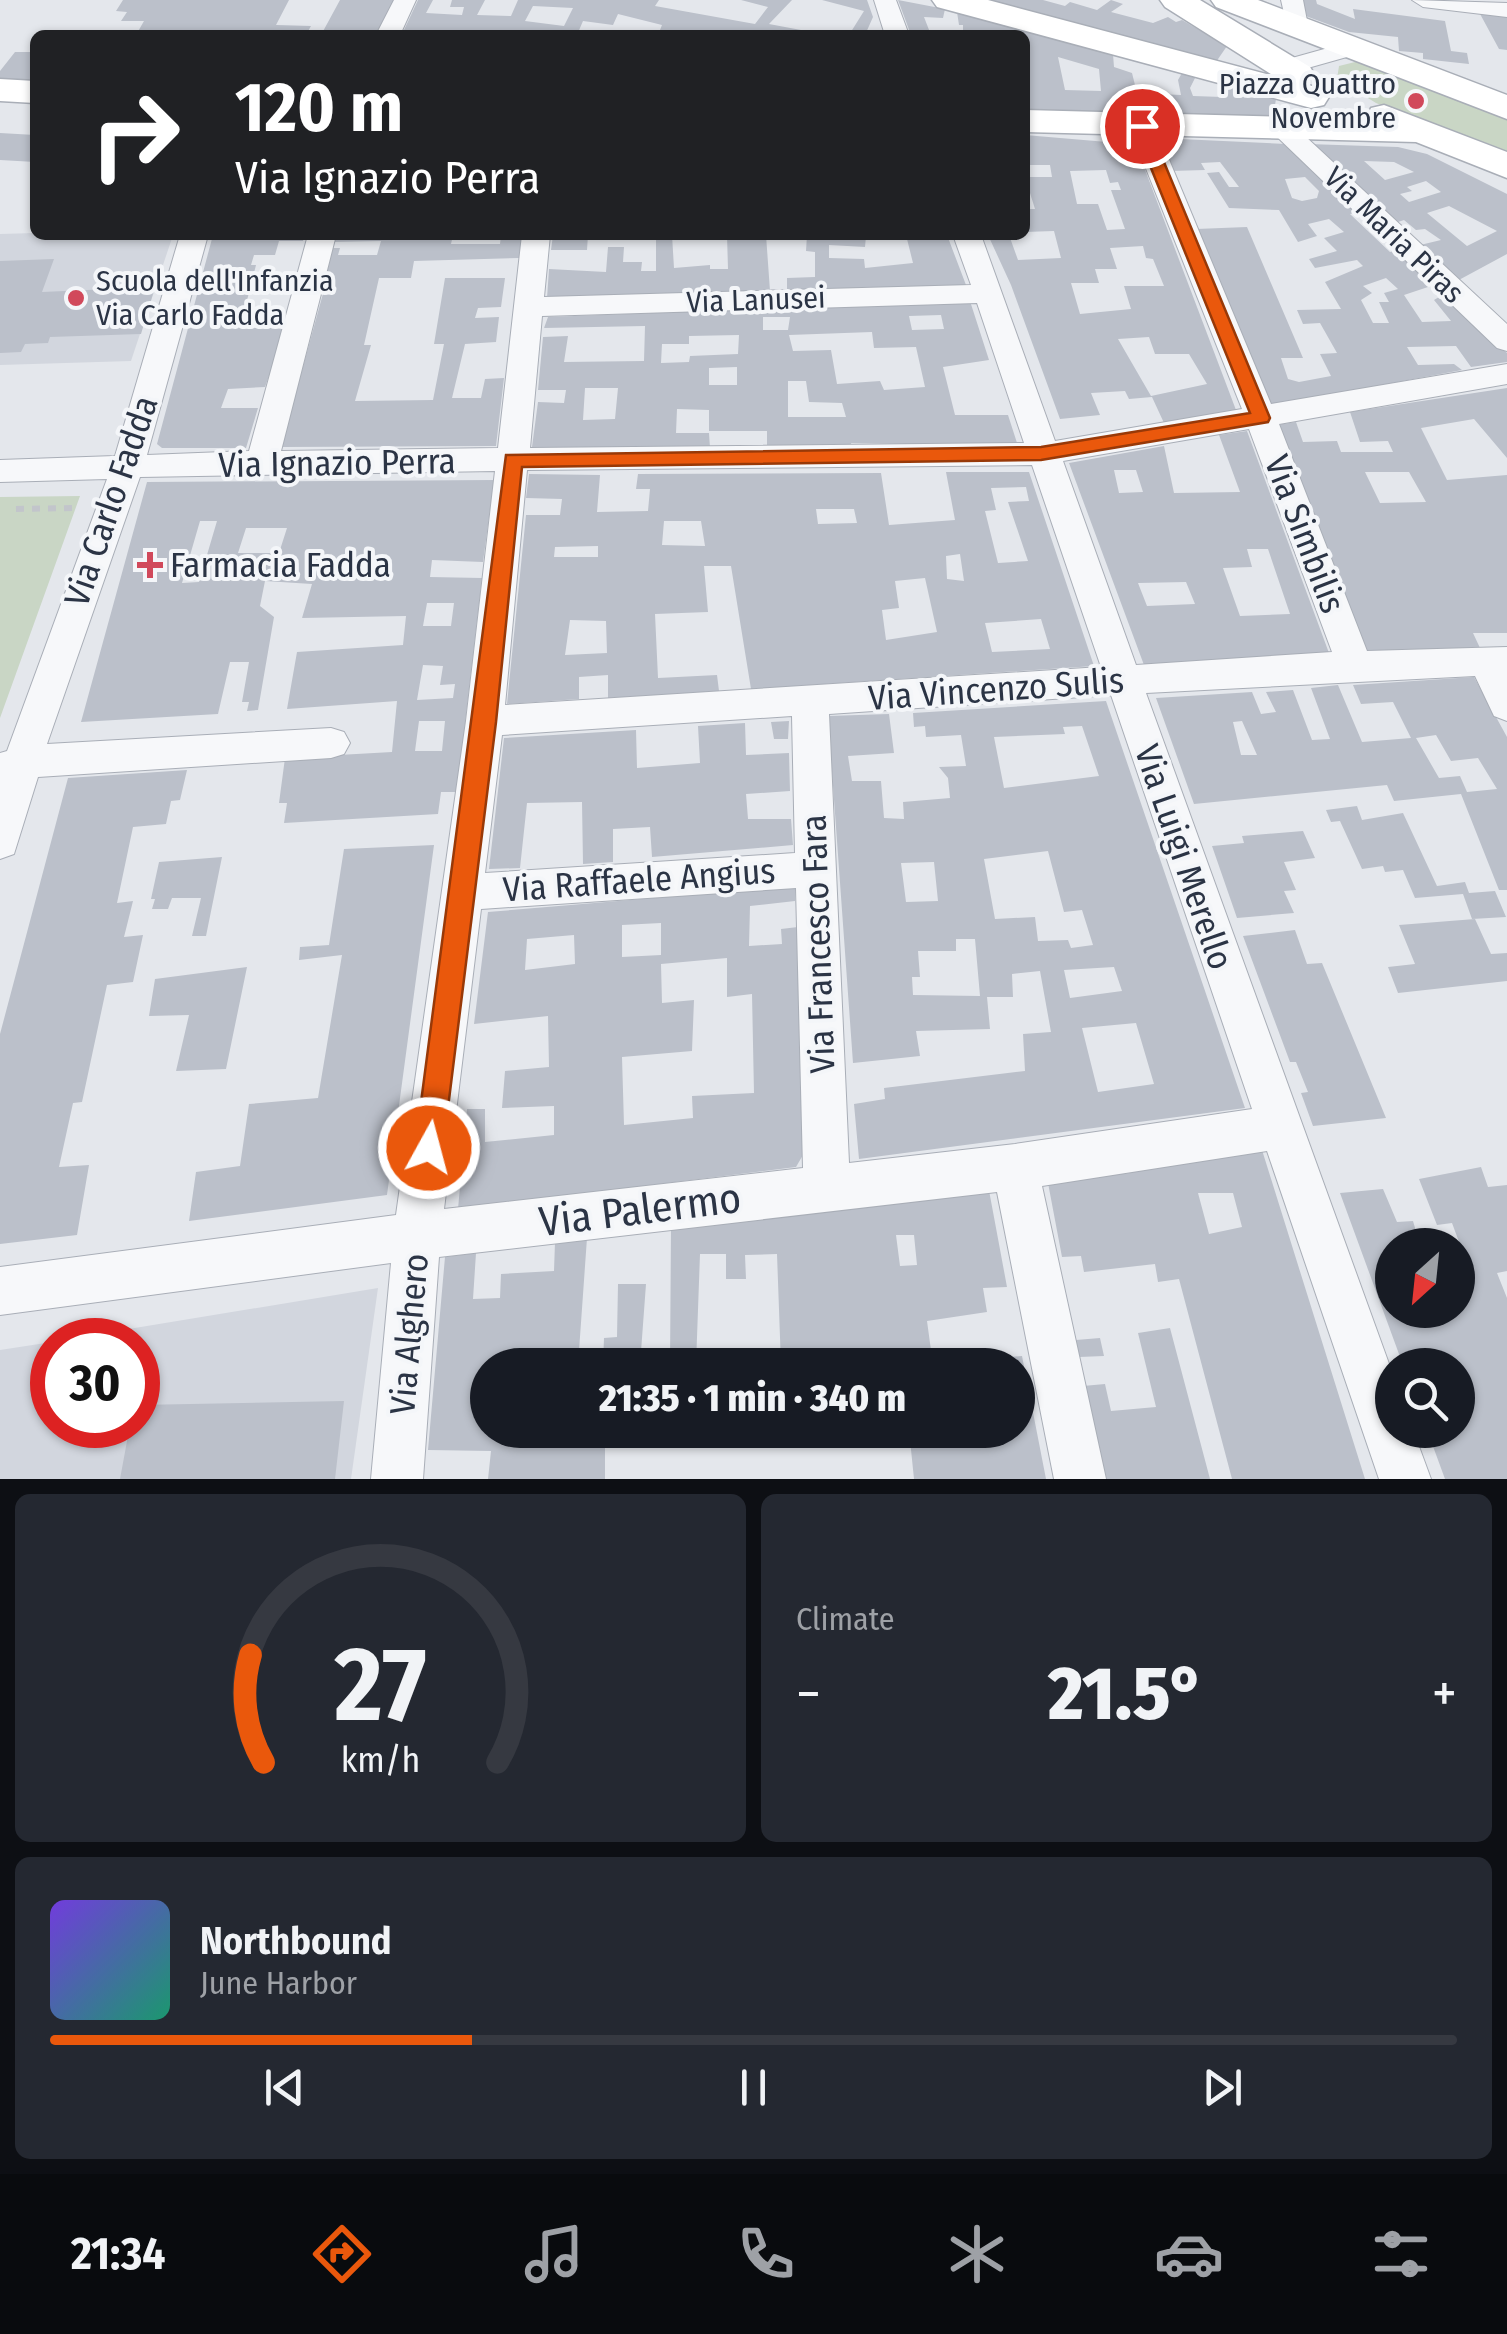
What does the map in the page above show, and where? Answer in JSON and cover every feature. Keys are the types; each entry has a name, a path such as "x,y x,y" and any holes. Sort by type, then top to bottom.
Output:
{"street":[{"path":"390,30 405,0"},
{"path":"885,0 895,30"},
{"path":"949,0 1270,75 1507,166"},
{"path":"1176,0 1270,75 1301,113"},
{"path":"1228,0 1294,13 1353,48 1507,108"},
{"path":"1423,0 1507,10"},
{"path":"1270,75 1353,48"},
{"path":"0,90 30,92"},
{"path":"1030,122 1142,126 1301,113 1418,132"},
{"name":"Via Maria Piras","path":"1301,113 1507,341"},
{"name":"Via Simbilis","path":"1142,126 1261,418 1355,666"},
{"name":"Via Carlo Fadda","path":"0,842 11,766 38,710 126,469 193,240"},
{"path":"262,462 321,240"},
{"name":"Via Alghero","path":"397,1479 417,1236 484,722 535,240"},
{"name":"Via Luigi Merello","path":"968,240 1405,1479"},
{"name":"Via Lanusei","path":"526,307 986,294"},
{"name":"Via Ignazio Perra","path":"0,472 262,462 1041,454 1507,374"},
{"path":"1497,662 1507,706"},
{"name":"Via Vincenzo Sulis","path":"484,722 1355,666 1497,662"},
{"name":"Via Francesco Fara","path":"810,702 826,1187"},
{"path":"11,766 50,758 331,742"},
{"name":"Via Raffaele Angius","path":"462,892 816,868"},
{"name":"Via Palermo","path":"0,1290 417,1236 1014,1167 1280,1127"},
{"path":"1014,1167 1080,1479"}],"path":[{"path":"0,509 112,508"}],"shaded area":[{"name":"Scuola dell'Infanzia Via Carlo Fadda","path":"30,233 30,240 171,240 131,361 0,365 0,234"},
{"path":"378,1288 351,1479 0,1479 0,1350 30,1345 30,1448 160,1448 160,1324"}],"green space":[{"path":"1363,60 1507,115 1507,155 1376,103 1337,79 1339,66"},
{"path":"80,496 0,718 0,497"}],"building":[{"path":"123,0 289,0 276,25 311,26 309,30 139,30 144,21 121,21 127,12 116,11"},
{"path":"340,0 395,0 380,30 324,30"},
{"path":"418,0 433,0 426,13 462,15 464,7 450,7 452,0 485,0 477,15 511,16 518,0 659,0 655,6 755,24 768,7 741,0 792,0 769,24 801,30 660,30 662,25 618,14 613,25 583,21 579,30 404,30","holes":["533,6 573,8 564,26 525,21"]},
{"path":"822,0 867,0 873,17 867,30 852,30 864,11"},
{"path":"898,0 945,9 943,18 924,17 929,30 909,30"},
{"path":"987,0 1043,0 1065,6 1070,2 1097,10 1111,0 1123,4 1111,12 1153,23 1168,17 1176,22 1182,20 1227,46 1216,62"},
{"path":"1301,0 1316,0 1317,4 1355,19 1353,9 1445,21 1451,51 1467,53 1469,64 1423,59 1423,53 1399,51 1398,37 1349,32 1303,15"},
{"path":"957,12 1024,30 963,30 963,25 959,25"},
{"path":"1479,12 1507,15 1507,50 1499,49"},
{"path":"1030,32 1113,54 1114,67 1132,73 1137,93 1181,95 1178,80 1182,73 1196,76 1190,88 1193,96 1222,97 1220,83 1276,99 1273,117 1030,109","holes":["1058,57 1099,69 1101,91 1065,90"]},
{"path":"15,52 30,52 30,82 0,81 0,71"},
{"path":"0,133 30,135 30,162 0,160"},
{"path":"1030,135 1107,142 1105,137 1133,138 1236,410 1164,423 1152,397 1129,399 1125,391 1091,393 1100,415 1060,419 990,240 1011,240 1018,260 1061,258 1054,231 1030,232 1030,209 1035,209 1030,177 1052,177 1050,165 1030,165","holes":["1106,170 1110,183 1118,182 1121,190 1111,190 1125,229 1107,230 1098,204 1077,204 1070,171","1143,246 1164,286 1124,286 1131,309 1080,314 1071,283 1099,283 1095,269 1117,269 1110,248","1149,337 1155,354 1189,354 1207,384 1151,396 1118,339"]},
{"path":"1158,138 1286,144 1360,212 1350,214 1390,252 1400,250 1434,285 1404,295 1422,322 1451,321 1434,300 1444,294 1507,353 1507,362 1471,367 1456,346 1407,347 1418,365 1454,364 1462,370 1268,406 1196,229 1247,227 1303,358 1281,358 1288,379 1299,382 1331,376 1320,354 1337,353 1320,323 1303,324 1297,310 1341,309 1325,282 1363,266 1357,260 1315,268 1309,259 1337,251 1324,238 1344,232 1329,219 1308,224 1317,236 1298,242 1279,210 1229,208 1207,173 1219,172 1229,187 1239,187 1220,162 1201,163 1205,170 1171,171","holes":["1305,177 1319,191 1317,198 1292,198 1285,179","1386,278 1398,289 1384,293 1389,302 1379,302 1389,323 1373,323 1361,300 1372,293 1363,286"]},
{"path":"1308,144 1398,147 1427,154 1507,194 1507,254 1457,281 1416,246 1441,240 1425,229 1416,230 1404,220 1392,224","holes":["1364,161 1394,162 1414,172 1385,180","1426,181 1441,192 1409,202 1400,194 1412,191 1407,187","1449,206 1497,231 1467,246 1427,213"]},
{"path":"212,240 303,240 279,241 275,255 254,255 251,265 256,265 240,328 286,328 265,387 228,389 221,408 258,408 246,448 162,448 157,444"},
{"path":"331,240 452,240 451,244 500,244 500,240 521,240 519,258 414,261 411,278 379,278 364,345 371,345 355,401 433,400 444,344 434,344 445,278 505,278 501,307 478,308 475,318 499,317 496,342 465,344 452,398 481,398 485,379 504,378 496,446 281,447 327,279 321,279 328,248 340,248 338,255 377,255 381,241"},
{"path":"552,240 588,240 587,250 551,250"},
{"path":"656,240 672,240 674,268 710,265 710,269 728,269 727,240 766,240 770,291 547,298 549,269 606,272 608,247 624,247 623,262 642,262 641,271 656,271"},
{"path":"807,240 866,240 865,247 829,245 829,258 864,259 865,268 913,263 907,240 949,240 966,285 787,290 787,278 815,277 815,252 806,251"},
{"path":"54,259 42,292 155,287 141,334 50,337 48,343 25,344 21,352 0,353 0,261"},
{"path":"970,301 989,360 943,367 955,415 1008,415 1018,446 851,443 852,447 767,447 767,431 709,431 709,410 677,409 676,433 709,433 710,448 532,447 538,402 564,403 566,390 538,390 543,337 568,336 564,362 644,361 645,326 544,328 548,317","holes":["941,315 944,329 912,330 909,316","763,317 790,317 788,330 763,330","872,332 874,348 916,347 925,387 884,390 880,381 837,384 831,350 793,351 789,335","739,335 738,354 690,356 689,362 661,363 662,344 689,344 689,336","737,367 737,385 709,385 709,368","788,381 806,381 809,402 842,403 846,417 788,417","585,388 618,388 615,419 583,420"]},
{"path":"1507,388 1507,458 1474,419 1421,428 1447,480 1507,475 1507,633 1473,633 1480,648 1366,651 1276,425 1296,422 1303,442 1337,441 1341,452 1393,452 1388,441 1360,442 1350,412","holes":["1365,472 1409,472 1426,502 1380,503"]},
{"path":"1247,431 1329,653 1144,665 1069,463 1164,446 1174,493 1240,492 1219,435","holes":["1114,470 1136,470 1143,492 1119,493","1247,549 1268,549 1290,614 1240,616 1223,568 1252,567","1186,582 1195,604 1147,606 1138,583"]},
{"path":"946,472 1029,472 1094,666 751,689 731,566 704,566 708,612 655,614 658,678 717,675 719,691 608,698 608,675 579,677 579,699 507,704 526,515 560,515 562,499 526,498 529,474 600,475 597,512 648,511 650,489 636,489 638,474 881,473 889,525 955,520","holes":["1026,487 1029,501 1008,502 1028,561 998,563 985,511 996,510 991,488","816,509 854,509 857,523 818,524","664,521 701,521 705,546 662,545","598,546 598,557 554,557 555,547","960,554 964,581 947,579 946,556","925,578 937,632 886,640 882,610 899,608 895,581","1041,619 1050,649 992,652 985,623","570,620 606,621 607,653 565,655"]},
{"path":"494,480 483,562 432,560 430,577 482,578 457,792 441,792 438,814 284,823 287,803 279,803 285,758 392,752 397,701 287,709 297,652 403,645 406,616 302,618 312,584 265,581 260,606 274,617 258,710 247,711 249,702 242,702 249,662 230,662 218,714 81,722 147,482","holes":["200,521 217,521 199,582 182,583","246,528 287,528 279,553 238,553","427,603 454,603 451,626 423,626","423,665 443,666 440,685 455,684 453,698 417,700","419,721 445,721 442,751 415,751"]},
{"path":"1474,677 1507,737 1507,890 1499,890 1461,794 1394,801 1387,785 1194,804 1156,698 1252,692 1261,714 1276,712 1266,692 1293,690 1312,740 1330,739 1311,688 1338,685 1362,742 1411,738 1393,702 1361,704 1353,685","holes":["1242,721 1257,755 1241,755 1233,722","1436,735 1451,761 1478,758 1497,789 1467,792 1460,776 1439,778 1416,738"]},
{"path":"1106,701 1245,1108 859,1159 854,1104 885,1099 884,1088 1025,1071 1023,1034 1051,1032 1040,971 1012,974 1013,997 987,997 990,1029 916,1031 920,1056 853,1063 828,716 889,714 894,753 848,756 852,781 881,781 884,818 904,819 903,802 950,798 948,778 939,767 966,766 961,735 926,737 925,726 914,727 913,713","holes":["1082,726 1099,776 1004,788 994,737 1065,734 1063,727","1048,851 1064,912 1082,910 1093,945 1071,948 1068,940 1038,941 1035,917 995,919 984,859","934,862 938,901 906,902 901,863","956,939 975,939 980,996 913,995 912,977 920,977 918,951 956,951","1114,967 1122,991 1070,998 1064,970","1136,1023 1154,1084 1098,1092 1082,1028"]},
{"path":"789,721 788,739 774,739 771,722"},
{"path":"745,723 746,755 789,753 790,791 746,794 748,819 791,819 793,845 652,857 650,827 613,829 613,862 583,864 582,802 527,803 520,868 489,869 504,738 636,730 637,768 700,763 698,726"},
{"path":"187,770 180,800 171,801 166,824 133,827 117,903 133,901 124,937 143,935 133,982 107,985 82,1102 73,1103 59,1167 89,1165 77,1235 0,1244 0,1034 68,778"},
{"path":"1357,806 1362,820 1403,813 1437,886 1465,882 1469,893 1495,891 1506,917 1472,919 1463,894 1415,898 1403,870 1385,872 1383,866 1362,869 1340,821 1331,822 1326,810"},
{"path":"1303,831 1315,858 1284,862 1296,890 1284,891 1294,913 1237,918 1212,846 1244,843 1242,836"},
{"path":"434,845 387,1195 189,1221 196,1172 240,1166 249,1104 318,1098 342,955 299,960 300,947 329,945 344,849"},
{"path":"222,857 206,936 192,936 201,898 172,898 168,909 152,909 159,862"},
{"path":"795,886 795,901 750,906 749,946 782,944 781,929 798,927 807,1148 796,1167 458,1209 467,1109 485,1109 485,1142 554,1135 554,1106 502,1108 505,1071 549,1067 548,1016 474,1024 488,912","holes":["661,923 661,955 622,957 622,925","574,935 575,964 525,970 527,939","727,958 727,997 752,994 754,1093 692,1096 693,1118 624,1125 622,1057 692,1051 694,1000 662,1003 661,964"]},
{"path":"1475,919 1491,954 1507,953 1507,981 1398,993 1388,967 1415,964 1399,925"},
{"path":"1295,930 1307,964 1322,963 1386,1118 1313,1126 1301,1093 1308,1092 1296,1062 1290,1062 1243,936"},
{"path":"247,967 226,1069 176,1071 189,1015 149,1016 155,979"},
{"path":"1262,1150 1365,1479 1232,1479 1179,1279 1158,1282 1155,1264 1084,1272 1081,1256 1062,1257 1048,1183 1130,1173 1128,1167","holes":["1198,1193 1233,1193 1242,1227 1209,1234"]},
{"path":"1481,1167 1488,1187 1507,1185 1507,1271 1497,1273 1507,1298 1507,1479 1445,1479 1434,1448 1475,1448 1475,1348 1397,1348 1389,1328 1475,1328 1475,1228 1454,1228 1452,1223 1437,1225 1419,1179"},
{"path":"988,1185 1007,1287 983,1288 987,1312 927,1321 931,1348 780,1348 777,1254 745,1255 746,1279 726,1279 726,1254 700,1254 697,1348 670,1348 671,1227","holes":["896,1235 914,1235 917,1265 900,1266"]},
{"path":"1383,1189 1397,1222 1413,1221 1415,1228 1375,1228 1375,1289 1340,1193"},
{"path":"587,1238 579,1348 470,1348 470,1448 605,1448 605,1479 488,1479 491,1451 428,1450 445,1257 476,1253 473,1299 500,1298 501,1274 554,1271 555,1242"},
{"path":"618,1284 646,1284 641,1348 604,1348 604,1338 617,1337"},
{"path":"1170,1328 1210,1479 1103,1479 1083,1386 1105,1384 1111,1411 1156,1407 1138,1333"},
{"path":"1100,1338 1104,1356 1079,1357 1076,1340"},
{"path":"344,1401 335,1479 120,1479 126,1448 160,1448 160,1405"},
{"path":"1035,1423 1046,1479 914,1479 911,1448 1035,1448"}],"place":[{"name":"Piazza Quattro Novembre","path":"1416,101"},
{"name":"Scuola dell'Infanzia Via Carlo Fadda","path":"76,298"},
{"name":"Farmacia Fadda","path":"150,565"}],"route":[{"path":"429,1148 513,460 1041,454 1261,418 1142,126"}]}
